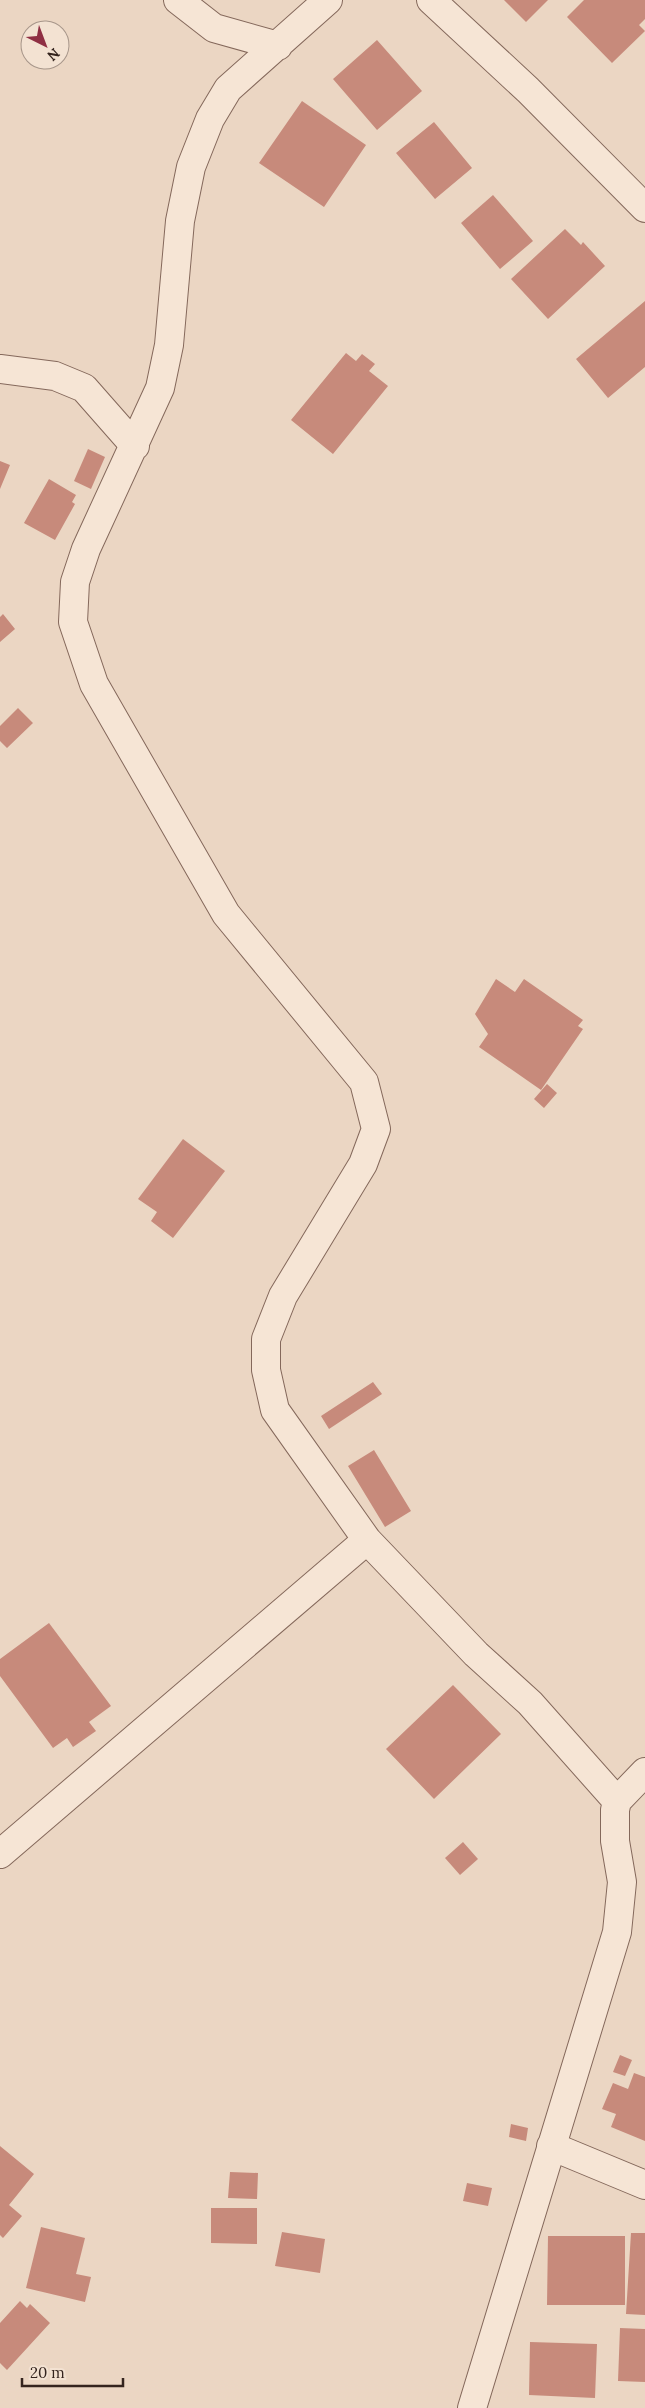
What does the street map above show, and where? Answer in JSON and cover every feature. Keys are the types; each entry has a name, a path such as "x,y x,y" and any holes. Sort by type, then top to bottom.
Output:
{"street":[{"path":"178,0 214,28 278,46"},
{"path":"328,0 228,89 210,119 191,167 180,221 169,345 160,388 135,446 86,549 75,582 74,622 94,684 226,914 364,1082 376,1129 363,1164 283,1296 266,1339 266,1370 275,1410 367,1540 476,1654 530,1703 617,1802"},
{"path":"430,0 528,90 645,208"},
{"path":"0,368 55,376 84,388 135,446"},
{"path":"0,1854 367,1540"},
{"path":"472,2408 617,1932 622,1882 614,1841 614,1810 617,1802 645,1772"},
{"path":"551,2146 645,2185"}],"building":[{"path":"504,0 548,0 526,22"},
{"path":"584,0 645,0 645,19 639,25 645,31 612,63 567,17"},
{"path":"377,40 422,91 377,130 333,79"},
{"path":"302,101 366,145 324,207 259,163"},
{"path":"434,122 472,168 435,199 396,153"},
{"path":"493,195 533,241 500,269 461,223"},
{"path":"565,229 581,245 583,242 605,266 548,319 511,279"},
{"path":"645,301 645,367 608,398 576,359"},
{"path":"346,353 356,361 362,354 375,364 369,371 388,386 333,454 291,420"},
{"path":"88,449 105,457 91,489 74,481"},
{"path":"0,461 10,465 0,489"},
{"path":"49,479 76,495 72,502 75,504 55,540 24,523"},
{"path":"3,614 15,629 0,642 0,617"},
{"path":"18,708 33,723 7,748 0,741 0,726"},
{"path":"496,979 515,992 524,979 583,1020 578,1026 583,1029 541,1090 479,1047 488,1034 475,1014"},
{"path":"547,1084 557,1093 544,1108 534,1099"},
{"path":"183,1139 225,1171 173,1238 151,1221 157,1212 138,1199"},
{"path":"373,1382 382,1394 329,1429 321,1416"},
{"path":"374,1450 411,1511 385,1527 348,1466"},
{"path":"49,1623 111,1706 89,1722 96,1731 73,1747 67,1738 53,1748 0,1676 0,1659"},
{"path":"453,1685 501,1734 434,1799 386,1749"},
{"path":"463,1842 478,1859 460,1875 445,1858"},
{"path":"620,2055 632,2060 625,2076 613,2072"},
{"path":"634,2073 645,2077 645,2141 611,2127 616,2114 602,2109 613,2083 628,2089"},
{"path":"511,2124 528,2128 526,2141 509,2137"},
{"path":"0,2146 34,2174 9,2205 22,2216 3,2238 0,2235"},
{"path":"230,2172 258,2173 257,2199 228,2198"},
{"path":"467,2183 492,2188 488,2206 463,2201"},
{"path":"211,2208 257,2208 257,2244 211,2243"},
{"path":"41,2227 85,2238 76,2274 91,2277 85,2302 26,2288"},
{"path":"282,2232 325,2239 320,2273 275,2266"},
{"path":"631,2233 645,2233 645,2315 626,2314"},
{"path":"548,2236 625,2236 625,2305 547,2305"},
{"path":"20,2301 27,2308 30,2304 50,2323 7,2370 0,2363 0,2323"},
{"path":"620,2328 645,2329 645,2382 618,2381"},
{"path":"530,2342 597,2344 595,2398 529,2395"}]}
